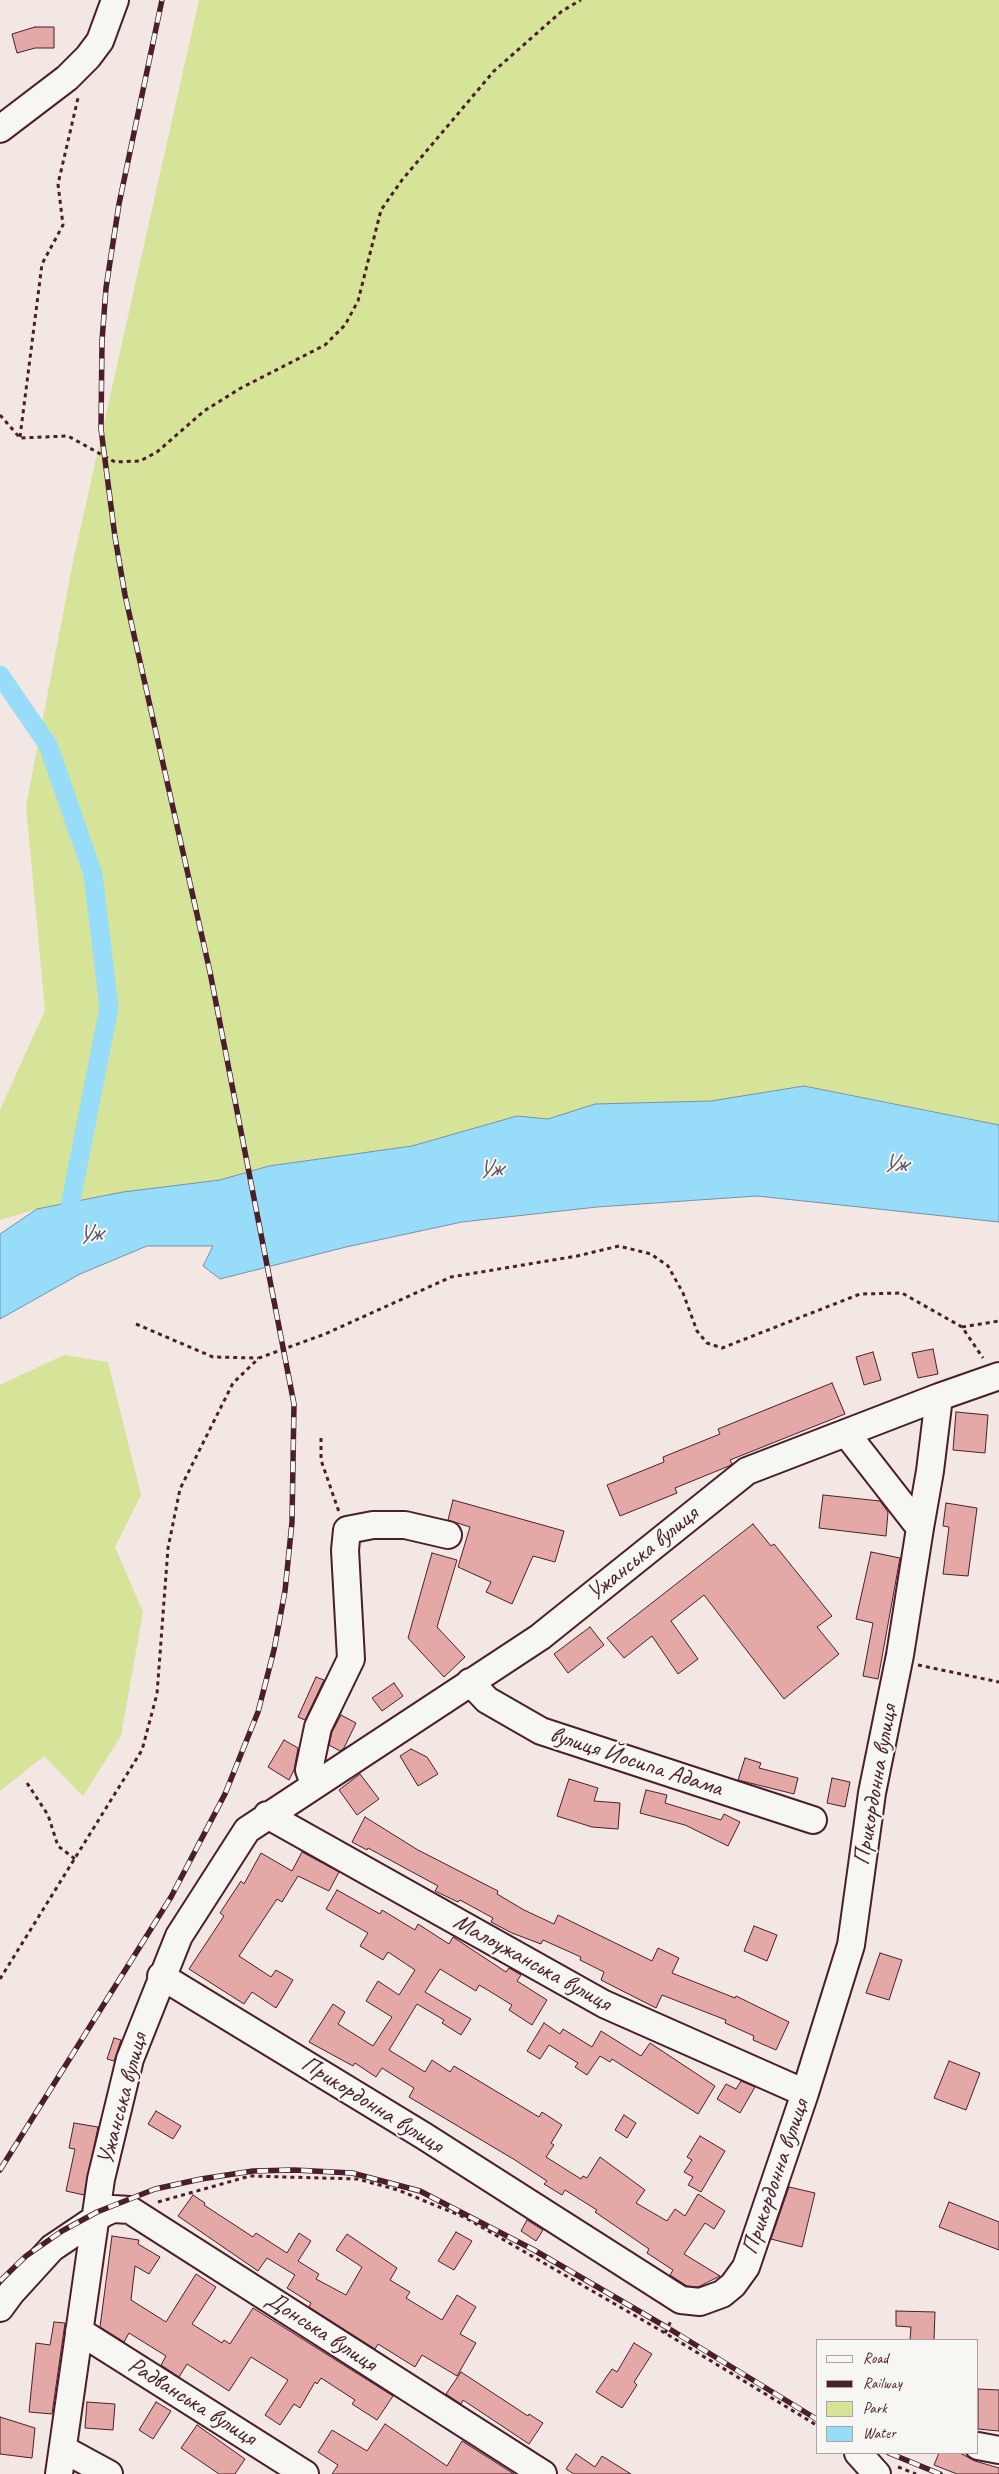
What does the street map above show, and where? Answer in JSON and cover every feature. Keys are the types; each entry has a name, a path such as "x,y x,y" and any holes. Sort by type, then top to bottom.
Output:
{"street":[{"path":"0,129 68,78 88,57 100,42 115,0"},
{"name":"Ужанська вулиця","path":"59,2474 101,2179 130,2059 161,1976 179,1936 247,1830 540,1636 747,1471 996,1376"},
{"name":"Прикордонна вулиця","path":"161,1976 424,2136 681,2300 700,2302 722,2294 733,2285 746,2267 805,2094 851,1945 872,1793 900,1655 930,1472 939,1397"},
{"path":"846,1433 920,1528"},
{"path":"314,1784 309,1770 318,1727 351,1659 345,1550 347,1530 373,1525 405,1525 448,1535"},
{"name":"вулиця Йосипа Адама","path":"470,1682 487,1700 541,1730 813,1820"},
{"name":"Малоужанська вулиця","path":"267,1815 604,2004 805,2094"},
{"path":"0,2308 52,2248 96,2218 114,2209 130,2210"},
{"name":"Донська вулиця","path":"130,2210 543,2474"},
{"name":"Радванська вулиця","path":"79,2331 305,2474"},
{"path":"979,2446 999,2450"},
{"path":"63,2449 109,2474"},
{"path":"859,2454 876,2474"}],"path":[{"path":"20,438 68,436 115,462 140,461 157,452 204,411 241,388 325,345 345,325 358,301 382,210 402,180 494,71 562,11 581,0"},
{"path":"20,438 42,264 63,224 58,184 79,96"},
{"path":"0,415 20,438"},
{"path":"136,1324 213,1357 259,1358 325,1334 451,1277 577,1256 620,1246 651,1254 668,1266 683,1293 696,1331 707,1343 722,1348 860,1294 902,1293 962,1327 996,1376"},
{"path":"962,1327 999,1321"},
{"path":"0,1979 142,1750 158,1694 168,1548 180,1489 232,1383 259,1358"},
{"path":"321,1438 321,1460 342,1521 347,1530"},
{"path":"900,1655 918,1665 999,1682"},
{"path":"27,1783 48,1815 58,1846 75,1859"},
{"path":"130,2210 250,2176 358,2179 398,2190 466,2218 665,2333 816,2425"}],"green space":[{"path":"199,0 999,0 999,1125 804,1086 711,1101 595,1104 548,1119 517,1116 412,1146 269,1166 220,1180 123,1192 37,1209 0,1220 0,1110 45,1010 26,806 74,557"},
{"path":"64,1355 108,1362 141,1495 115,1547 143,1612 121,1736 83,1796 44,1756 0,1791 0,1385"}],"water":[{"name":"Уж","path":"804,1086 999,1125 999,1222 757,1196 597,1207 462,1222 346,1247 220,1279 203,1266 213,1246 147,1246 80,1274 0,1319 0,1234 37,1209 123,1192 220,1180 269,1166 412,1146 517,1116 548,1119 595,1104 711,1101"}],"building":[{"path":"35,27 54,27 54,48 35,48 17,53 12,34"},
{"path":"933,1349 938,1374 918,1378 912,1353"},
{"path":"873,1352 881,1380 864,1385 856,1357"},
{"path":"832,1383 845,1414 730,1460 732,1464 729,1466 675,1488 677,1493 620,1516 607,1485 664,1462 663,1457 720,1434 718,1429"},
{"path":"956,1412 988,1415 985,1453 953,1450"},
{"path":"823,1495 880,1501 888,1512 886,1536 819,1528"},
{"path":"453,1500 564,1531 555,1562 533,1556 512,1604 486,1592 491,1582 458,1567 470,1527 448,1520"},
{"path":"946,1503 977,1508 968,1576 943,1574 949,1527 943,1526"},
{"path":"753,1524 771,1546 774,1544 832,1616 817,1627 839,1654 784,1699 704,1595 671,1621 698,1659 678,1674 652,1636 624,1658 607,1638"},
{"path":"871,1552 900,1558 878,1679 863,1676 873,1623 856,1619"},
{"path":"432,1553 457,1560 437,1627 465,1657 444,1677 408,1638"},
{"path":"590,1627 604,1645 568,1673 554,1654"},
{"path":"316,1677 324,1680 305,1720 298,1717"},
{"path":"394,1683 403,1696 382,1711 372,1698"},
{"path":"341,1715 356,1723 344,1748 340,1751 329,1745 332,1732"},
{"path":"284,1740 298,1748 294,1770 289,1780 268,1767"},
{"path":"411,1749 427,1757 438,1774 418,1786 400,1756"},
{"path":"745,1758 761,1763 759,1768 798,1778 794,1794 738,1780"},
{"path":"360,1774 379,1799 357,1815 339,1790"},
{"path":"832,1778 850,1782 845,1807 827,1803"},
{"path":"569,1779 598,1788 594,1801 620,1803 618,1829 592,1827 557,1816"},
{"path":"646,1790 667,1795 665,1803 721,1820 724,1814 740,1822 728,1846 685,1825 640,1813"},
{"path":"365,1817 418,1850 498,1891 497,1894 524,1910 554,1924 558,1915 652,1961 658,1948 679,1958 672,1973 735,1998 736,1996 789,2022 776,2050 753,2040 754,2036 725,2023 726,2020 662,1995 656,2008 601,1980 604,1972 580,1960 581,1957 543,1940 541,1944 512,1933 491,1922 493,1918 460,1900 458,1902 435,1891 438,1886 368,1848 367,1850 352,1842"},
{"path":"302,1852 339,1872 329,1891 298,1876 282,1902 277,1899 239,1956 271,1977 276,1970 293,1980 276,2008 252,1992 244,2004 189,1969 224,1916 220,1913 241,1881 244,1884 261,1853 292,1871"},
{"path":"337,1890 380,1914 382,1910 415,1930 418,1924 449,1944 453,1937 506,1972 509,1968 521,1975 517,1981 547,2000 532,2025 509,2010 512,2005 486,1989 479,1985 476,1991 440,1969 425,1992 471,2019 461,2035 442,2023 444,2020 417,2004 389,2050 425,2072 432,2060 450,2072 454,2066 539,2117 542,2112 562,2125 551,2143 554,2145 546,2157 581,2179 583,2176 587,2178 600,2157 645,2190 636,2203 667,2221 675,2209 685,2216 698,2194 725,2211 714,2229 705,2223 684,2254 720,2276 698,2287 687,2286 670,2275 673,2270 647,2253 649,2249 595,2212 597,2210 565,2190 562,2195 544,2184 547,2181 515,2160 409,2097 414,2088 382,2068 376,2077 355,2063 353,2066 309,2042 333,2004 345,2012 338,2024 373,2046 392,2017 366,2001 378,1981 399,1995 415,1970 388,1952 383,1960 360,1946 368,1933 326,1909"},
{"path":"754,1926 777,1935 767,1961 744,1951"},
{"path":"880,1953 902,1960 889,2000 866,1993"},
{"path":"544,2023 560,2034 563,2029 592,2047 601,2031 641,2056 650,2043 715,2086 698,2114 612,2059 610,2062 600,2056 587,2075 575,2067 578,2063 549,2045 540,2059 527,2051"},
{"path":"114,2038 121,2040 114,2061 107,2059"},
{"path":"949,2061 980,2073 966,2110 934,2098"},
{"path":"741,2081 755,2087 740,2113 717,2099 726,2084 736,2089"},
{"path":"156,2111 181,2126 173,2139 148,2124"},
{"path":"624,2115 636,2123 627,2138 615,2130"},
{"path":"74,2123 98,2127 84,2195 66,2191 75,2149 69,2148"},
{"path":"700,2136 725,2151 701,2192 688,2185 693,2177 684,2172 692,2160 687,2157"},
{"path":"789,2187 815,2193 802,2247 771,2239"},
{"path":"193,2195 205,2203 204,2205 253,2237 256,2233 287,2253 299,2233 311,2241 298,2261 319,2274 316,2279 346,2295 362,2267 336,2250 347,2234 397,2268 390,2280 410,2292 406,2298 442,2320 457,2295 476,2307 460,2334 476,2343 457,2376 422,2355 415,2367 378,2344 375,2349 309,2307 311,2303 287,2288 295,2275 267,2258 258,2271 178,2216"},
{"path":"949,2202 999,2222 999,2250 939,2227"},
{"path":"527,2220 543,2230 536,2241 521,2231"},
{"path":"456,2232 472,2241 454,2270 438,2261"},
{"path":"112,2236 139,2240 138,2244 160,2257 149,2274 135,2266 131,2300 166,2322 196,2274 216,2287 192,2324 222,2343 224,2340 230,2344 253,2308 393,2396 377,2420 352,2404 355,2400 321,2378 317,2384 315,2382 300,2408 294,2404 280,2425 265,2415 288,2380 251,2357 229,2391 187,2364 179,2377 161,2365 166,2356 129,2333 124,2342 100,2327"},
{"path":"896,2311 935,2312 934,2339 910,2339 911,2327 896,2326"},
{"path":"54,2322 65,2323 52,2414 29,2412 36,2343 50,2345"},
{"path":"634,2343 652,2354 634,2382 637,2385 622,2408 596,2392 612,2369 617,2372"},
{"path":"461,2372 528,2416 529,2414 543,2423 529,2444 463,2400 461,2404 446,2394"},
{"path":"979,2389 999,2390 999,2431 979,2429"},
{"path":"87,2402 115,2404 113,2430 85,2428"},
{"path":"156,2402 171,2411 153,2439 139,2430"},
{"path":"0,2417 35,2428 32,2458 0,2454"},
{"path":"385,2424 447,2466 462,2441 514,2474 332,2474 338,2465 318,2452 332,2430 367,2451"},
{"path":"197,2425 245,2459 235,2474 219,2474 181,2448"},
{"path":"576,2454 595,2467 602,2456 631,2474 574,2474 566,2469"},
{"path":"939,2454 962,2454 975,2461 999,2468 999,2474 957,2474 934,2465"}],"waterway":[{"name":"Уж","path":"0,675 48,745 93,874 109,1008 66,1226"}],"railway":[{"path":"0,2170 171,1897 225,1794 258,1712 274,1650 285,1591 292,1522 294,1404 210,972 125,595 115,537 101,429 102,341 106,288 119,204 162,0"},
{"path":"0,2281 26,2256 62,2231 97,2212 155,2189 201,2179 253,2171 294,2170 352,2173 420,2191 534,2250 668,2328 816,2419"},
{"path":"891,2454 940,2474"}]}
